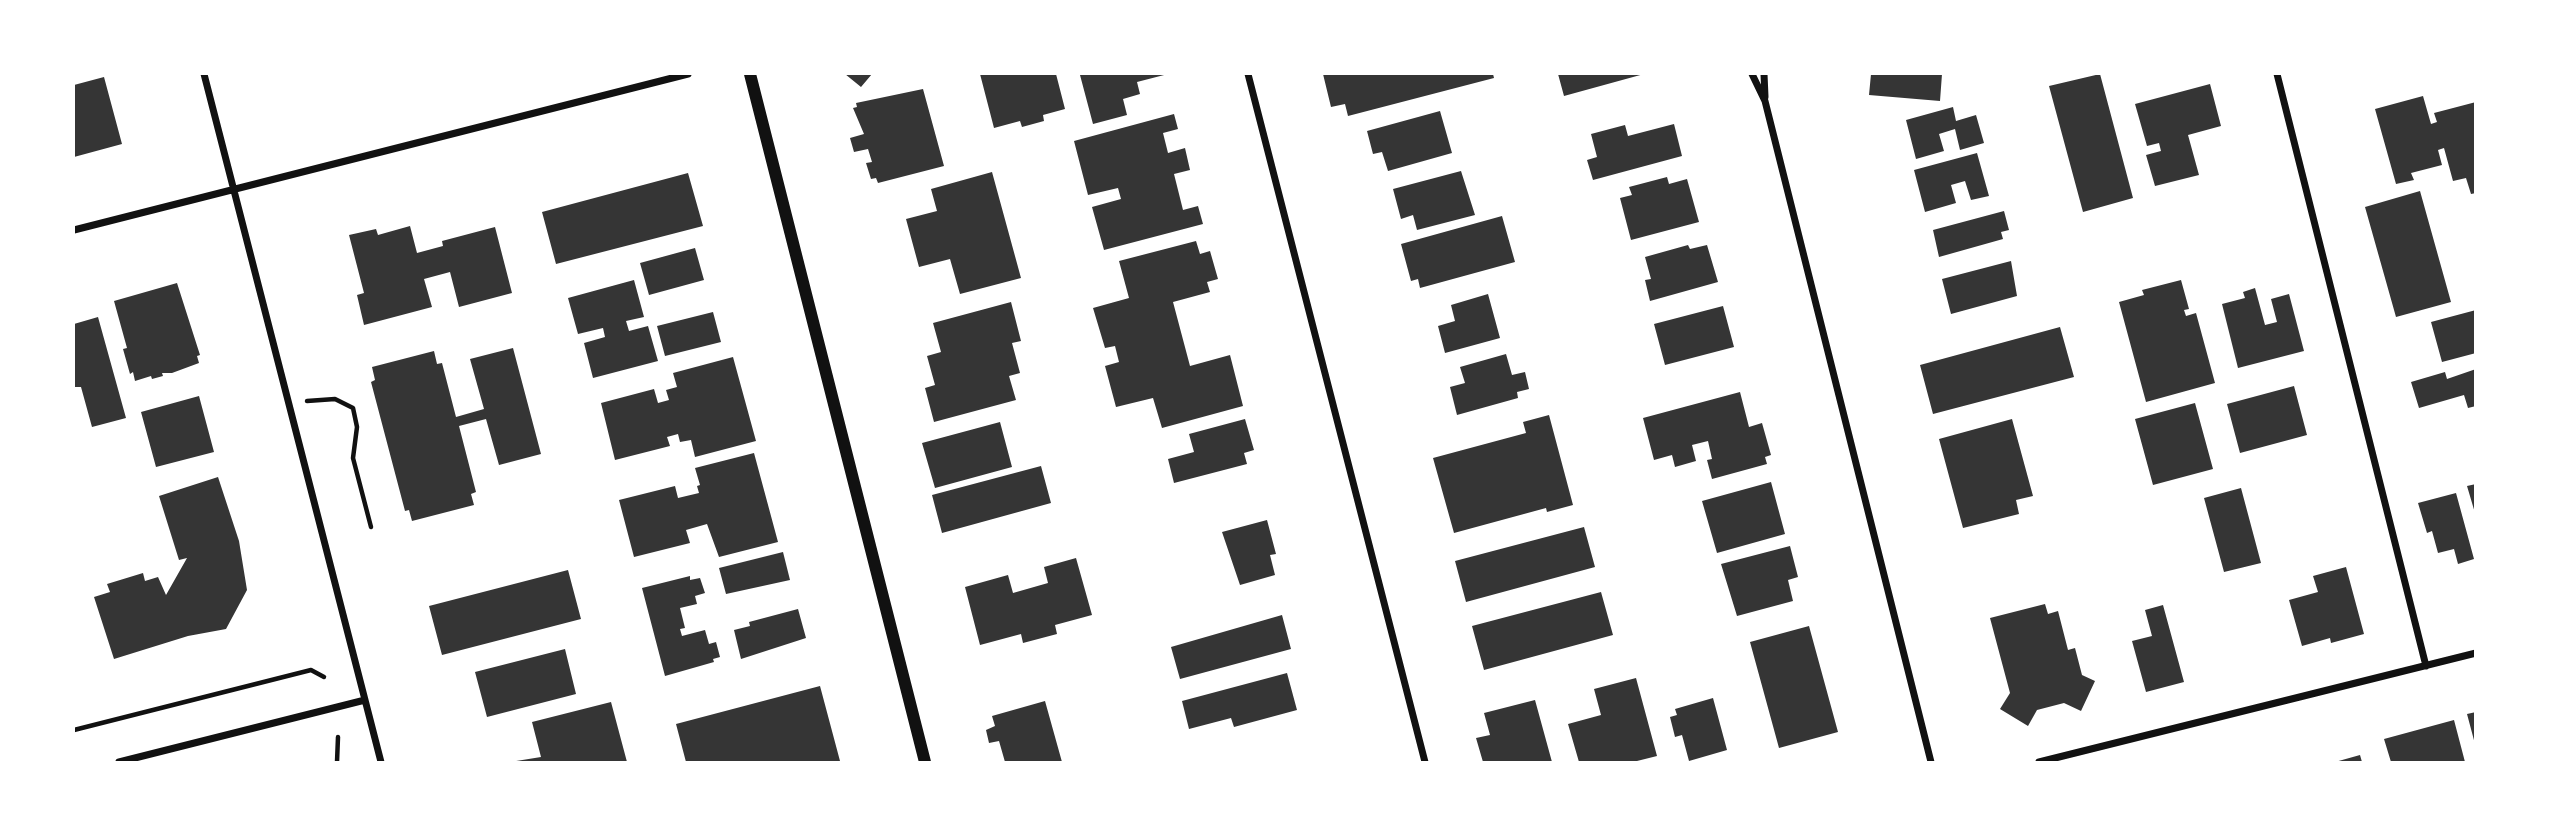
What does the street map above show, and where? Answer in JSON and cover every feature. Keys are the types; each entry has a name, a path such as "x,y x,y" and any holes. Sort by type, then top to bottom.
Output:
{"street":[{"path":"204,74 381,762"},
{"path":"74,230 688,74"},
{"path":"751,74 925,762"},
{"path":"1248,74 1425,762"},
{"path":"1752,74 1765,102 1931,762"},
{"path":"1764,74 1765,102"},
{"path":"2277,74 2426,666"},
{"path":"2039,762 2476,653"},
{"path":"119,762 365,700"}],"path":[{"path":"289,404 335,399 353,408 357,427 353,458 371,527"},
{"path":"74,730 311,670 324,677"},
{"path":"337,762 338,737"}],"building":[{"path":"845,74 872,74 861,87"},
{"path":"980,74 1056,74 1065,109 1043,115 1044,121 1022,127 1020,121 994,128"},
{"path":"1168,74 1137,82 1140,94 1123,99 1127,115 1093,124 1080,75"},
{"path":"1323,74 1493,74 1494,78 1348,116 1345,104 1331,107"},
{"path":"1558,74 1644,74 1564,96"},
{"path":"1871,74 1942,74 1940,101 1869,95"},
{"path":"2100,74 2133,198 2083,212 2049,86"},
{"path":"104,77 122,144 74,157 74,85"},
{"path":"2210,84 2221,126 2188,135 2199,175 2155,186 2146,155 2161,151 2159,143 2147,146 2135,104"},
{"path":"923,89 944,166 878,183 876,178 871,179 866,163 872,162 868,149 854,152 850,138 864,134 853,108 857,107 856,103"},
{"path":"2423,96 2431,124 2437,122 2434,113 2476,102 2476,193 2471,194 2466,178 2453,181 2444,148 2438,150 2442,165 2411,173 2414,180 2396,184 2375,109"},
{"path":"1953,107 1956,121 1976,115 1984,143 1960,150 1955,129 1939,134 1944,151 1916,159 1906,120"},
{"path":"1440,111 1452,153 1388,171 1382,152 1373,154 1367,131"},
{"path":"1174,114 1178,129 1163,133 1168,153 1185,148 1190,170 1174,174 1183,210 1198,206 1203,224 1104,250 1092,207 1121,199 1118,188 1088,195 1074,141"},
{"path":"1674,124 1682,156 1593,180 1587,160 1597,157 1591,134 1625,125 1628,136"},
{"path":"1977,153 1989,196 1971,200 1965,181 1951,185 1956,203 1925,212 1914,170"},
{"path":"1461,171 1475,215 1417,230 1413,215 1401,219 1393,189"},
{"path":"992,172 1021,278 960,294 950,259 919,267 906,219 937,211 931,189"},
{"path":"688,173 703,226 556,264 542,212"},
{"path":"1667,177 1669,184 1687,179 1699,222 1631,240 1620,198 1632,195 1629,187"},
{"path":"2420,191 2451,302 2396,317 2365,207"},
{"path":"2004,211 2009,230 2001,232 2003,239 1939,257 1933,230"},
{"path":"1502,216 1515,262 1420,288 1418,279 1411,281 1401,244"},
{"path":"410,226 417,253 443,246 442,241 495,227 512,293 459,307 450,272 424,279 432,307 364,325 357,295 364,293 349,235 376,229 378,235"},
{"path":"1196,241 1200,254 1210,251 1218,279 1207,282 1210,292 1173,302 1190,366 1230,355 1243,406 1162,428 1153,398 1116,407 1105,366 1119,362 1115,346 1105,348 1093,308 1129,298 1119,261"},
{"path":"1688,245 1690,249 1707,245 1718,282 1650,301 1645,280 1651,279 1645,257"},
{"path":"695,248 704,280 649,295 640,263"},
{"path":"2011,261 2017,296 1951,314 1942,279"},
{"path":"634,280 644,317 626,321 629,331 648,326 658,361 593,378 584,343 605,337 603,328 578,334 568,298"},
{"path":"2181,280 2189,309 2184,310 2186,316 2196,313 2215,383 2146,402 2119,302 2144,295 2142,290"},
{"path":"177,283 200,355 197,356 199,363 172,373 162,373 163,376 152,379 151,376 135,381 133,372 130,374 123,349 127,348 114,301"},
{"path":"2255,288 2265,325 2277,322 2271,299 2289,294 2304,351 2238,368 2222,304 2245,298 2243,292"},
{"path":"1488,294 1500,338 1445,353 1438,326 1455,321 1451,305"},
{"path":"1011,302 1021,341 1012,343 1020,373 1009,376 1016,400 934,422 925,388 935,385 927,356 941,352 933,323"},
{"path":"1723,306 1734,347 1665,365 1654,324"},
{"path":"2476,310 2476,353 2442,362 2431,322"},
{"path":"713,312 721,342 665,356 657,326"},
{"path":"98,317 126,418 92,427 81,387 74,387 74,324"},
{"path":"2060,327 2074,377 1933,414 1920,365"},
{"path":"513,348 541,454 499,465 486,419 459,426 476,492 471,494 474,505 412,521 409,510 405,511 371,382 375,380 372,367 434,351 437,364 442,363 456,417 484,409 470,359"},
{"path":"1506,354 1512,375 1525,372 1529,389 1517,392 1518,398 1457,415 1450,387 1465,383 1460,367"},
{"path":"733,357 756,441 695,457 691,440 680,442 678,434 667,437 670,446 615,460 601,403 654,389 658,403 669,400 666,390 677,387 673,373"},
{"path":"2476,369 2476,406 2468,408 2464,395 2419,408 2411,382 2445,372 2447,379"},
{"path":"2294,386 2307,435 2240,453 2227,404"},
{"path":"1740,392 1749,427 1762,423 1771,455 1765,457 1767,464 1712,479 1707,460 1712,459 1708,441 1692,445 1696,461 1675,467 1672,455 1654,460 1643,418"},
{"path":"199,396 214,452 156,467 141,412"},
{"path":"2195,403 2213,469 2153,485 2135,419"},
{"path":"1549,415 1573,505 1547,512 1546,508 1454,533 1433,458 1526,433 1523,422"},
{"path":"1245,419 1254,450 1244,453 1247,464 1174,483 1168,459 1194,452 1189,434"},
{"path":"2012,419 2033,496 2016,500 2019,514 1963,528 1939,439"},
{"path":"1000,422 1012,467 935,488 922,443"},
{"path":"754,453 778,542 719,557 707,524 686,530 690,543 634,557 619,500 675,486 678,498 699,493 697,486 700,485 695,468"},
{"path":"1041,466 1051,503 942,533 932,495"},
{"path":"218,477 239,541 247,590 226,629 188,636 114,659 94,597 110,592 107,584 143,573 145,581 158,577 166,595 187,558 179,560 159,496"},
{"path":"1771,482 1785,534 1717,553 1702,501"},
{"path":"2476,484 2476,513 2475,513 2467,486"},
{"path":"2241,488 2261,563 2224,572 2204,498"},
{"path":"2456,493 2474,559 2458,564 2454,549 2438,553 2432,531 2427,533 2418,503"},
{"path":"1267,520 1276,554 1270,555 1275,575 1240,585 1222,532"},
{"path":"1584,527 1595,567 1466,602 1455,561"},
{"path":"1790,546 1798,577 1788,580 1793,601 1737,616 1721,564"},
{"path":"783,552 790,580 726,594 719,568"},
{"path":"1076,558 1092,615 1055,625 1057,634 1023,643 1021,634 980,645 965,587 1008,575 1013,593 1048,583 1044,567"},
{"path":"2346,567 2364,634 2331,643 2330,638 2302,646 2289,600 2318,592 2313,576"},
{"path":"568,570 581,619 442,655 429,606"},
{"path":"690,576 690,580 700,578 705,593 695,596 697,604 680,608 685,628 680,629 682,636 705,630 709,644 716,642 720,657 713,659 714,662 665,676 642,588"},
{"path":"1601,592 1613,635 1484,670 1472,626"},
{"path":"2045,604 2048,614 2058,611 2068,650 2075,648 2082,675 2095,681 2081,711 2064,703 2037,710 2028,726 2000,709 2010,693 1990,618"},
{"path":"2163,605 2184,682 2146,692 2132,641 2152,636 2145,610"},
{"path":"798,609 806,638 741,659 734,630 750,626 749,622"},
{"path":"1282,615 1291,649 1180,679 1171,647"},
{"path":"1809,626 1838,732 1779,748 1750,642"},
{"path":"565,649 576,694 487,717 475,672"},
{"path":"1287,673 1297,710 1234,727 1231,718 1189,729 1182,701"},
{"path":"1636,678 1657,756 1633,762 1579,762 1568,724 1601,715 1594,689"},
{"path":"820,686 840,761 686,762 676,724"},
{"path":"1713,698 1727,750 1689,761 1682,735 1675,737 1670,717 1677,715 1675,709"},
{"path":"1535,700 1552,762 1483,762 1476,738 1490,735 1484,713"},
{"path":"1045,701 1062,762 1005,762 999,741 989,743 986,730 995,726 992,716"},
{"path":"611,702 627,762 510,762 541,757 532,722"},
{"path":"2476,712 2476,744 2475,744 2467,714"},
{"path":"2454,720 2465,762 2391,762 2384,739"},
{"path":"2360,755 2362,762 2335,762"}]}
